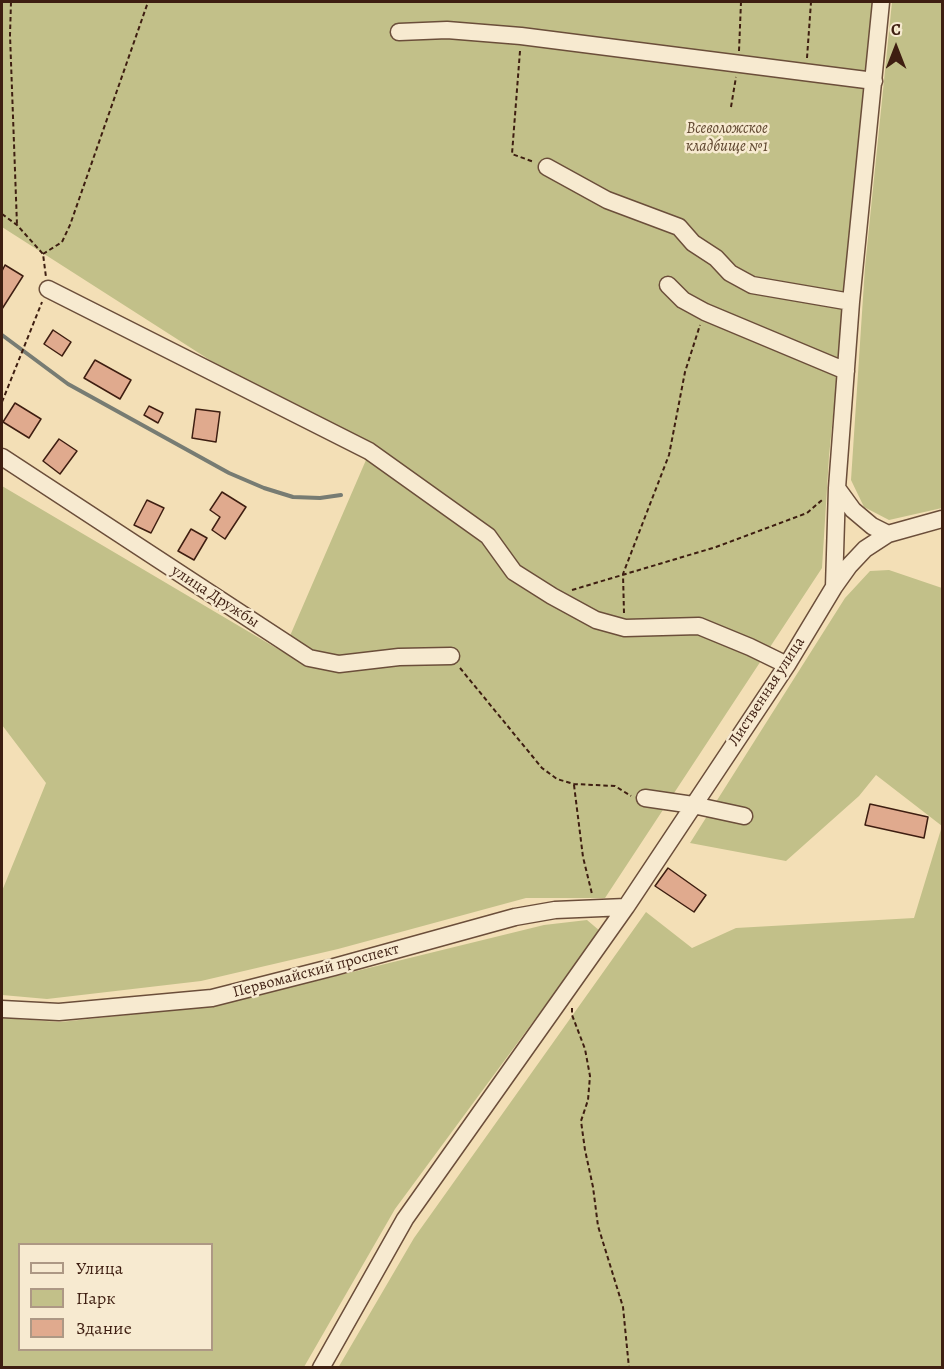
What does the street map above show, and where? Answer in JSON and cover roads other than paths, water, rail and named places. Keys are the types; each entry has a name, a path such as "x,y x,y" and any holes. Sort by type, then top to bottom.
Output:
{"street":[{"path":"834,587 837,488 851,302 881,2"},
{"path":"399,32 447,30 521,36 874,81"},
{"path":"547,168 607,200 653,215 679,227 693,243 716,258 729,273 752,285 851,302"},
{"path":"668,285 683,300 705,312 846,371"},
{"path":"48,289 369,451 488,536 514,572 596,620 625,628 699,626 750,646 787,665"},
{"name":"улица Дружбы","path":"2,457 309,658 339,664 399,657 451,656"},
{"path":"837,488 853,510 872,526 888,534"},
{"name":"Лиственная улица","path":"321,1368 405,1219 626,908 787,665 849,566 865,549 888,534 942,519"},
{"path":"645,798 744,816"},
{"name":"Первомайский проспект","path":"2,1009 59,1012 212,998 515,917 555,910 626,908"}],"waterway":[{"path":"2,335 68,384 229,473 293,497 320,498 341,495"}],"park label":[{"name":"Всеволожское кладбище №1","path":"727,138"}]}
